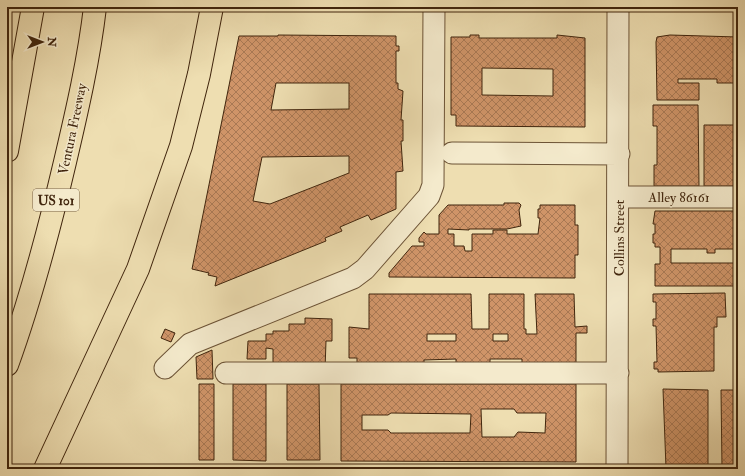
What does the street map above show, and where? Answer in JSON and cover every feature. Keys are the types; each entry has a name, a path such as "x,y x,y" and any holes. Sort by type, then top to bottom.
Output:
{"highway":[{"path":"7,151 33,7"},
{"name":"Ventura Freeway","path":"7,365 48,238 73,127 92,31 95,7"},
{"path":"44,469 138,270 180,146 199,74 212,7"}],"street":[{"path":"165,368 190,344 353,278 365,269 429,196 433,185 434,7"},
{"name":"Collins Street","path":"617,469 619,198 618,7"},
{"path":"452,153 619,154"},
{"name":"Alley 86161","path":"619,198 738,198"},
{"path":"226,373 618,373"}],"building":[{"path":"470,35 479,35 479,38 557,38 557,35 585,38 585,127 456,126 456,115 451,115 451,37 470,37","holes":["482,68 553,69 553,96 482,95"]},
{"path":"670,35 738,37 738,83 717,83 717,79 678,79 678,83 699,83 699,100 657,100 657,37"},
{"path":"239,36 396,36 396,46 399,46 399,51 396,51 396,83 398,83 398,89 403,91 401,120 403,120 403,141 401,141 403,171 396,172 396,209 371,220 368,215 340,227 342,231 325,238 326,241 215,286 217,277 208,275 209,273 192,269","holes":["276,83 349,83 349,109 271,110","349,156 349,173 270,204 253,201 262,157"]},
{"path":"653,105 698,105 699,186 654,186 654,165 657,165 657,126 653,126"},
{"path":"704,125 738,125 738,186 704,186"},
{"path":"504,203 519,203 521,205 519,210 521,226 507,229 448,229 448,234 454,234 454,246 464,246 465,251 472,251 472,234 493,234 493,230 507,230 507,234 538,234 540,218 538,218 538,209 540,209 540,205 575,205 575,225 578,225 578,255 575,255 575,278 389,277 389,273 412,246 424,246 424,242 419,242 419,238 424,232 426,234 439,234 439,215 448,205 504,205"},
{"path":"655,211 738,211 738,249 715,249 715,253 707,253 707,249 671,249 671,263 738,263 738,286 655,286 655,264 660,264 660,247 655,247 655,243 653,243 653,234 655,234 655,224 653,224"},
{"path":"725,293 726,317 717,317 717,327 714,327 714,371 658,372 658,369 654,369 654,362 657,362 656,326 653,326 653,319 656,319 656,302 653,302 653,294"},
{"path":"369,294 471,294 472,329 489,329 489,294 524,294 524,329 526,329 526,334 537,334 535,294 574,294 575,327 587,326 587,333 576,333 576,370 522,367 522,359 490,359 490,367 456,367 456,359 424,360 424,367 357,368 357,358 349,358 349,327 369,329","holes":["427,334 456,334 456,341 427,341","493,334 508,334 508,341 493,341"]},
{"path":"305,318 332,319 332,341 326,341 325,370 273,370 273,349 266,348 266,359 247,359 248,341 266,341 266,334 273,334 273,331 289,331 289,324 305,324"},
{"path":"165,329 175,333 171,342 161,338"},
{"path":"212,350 213,379 197,379 196,357"},
{"path":"199,384 214,384 214,460 199,460"},
{"path":"233,384 266,384 266,461 233,460"},
{"path":"287,384 319,384 320,460 287,460"},
{"path":"341,384 576,384 576,462 341,461","holes":["481,409 514,409 517,413 546,413 545,433 518,432 514,437 482,437","391,413 471,414 470,433 391,433 388,430 362,430 362,415 388,415"]},
{"path":"663,389 708,390 708,469 663,469 666,468"},
{"path":"721,390 738,390 738,469 722,469"}]}
